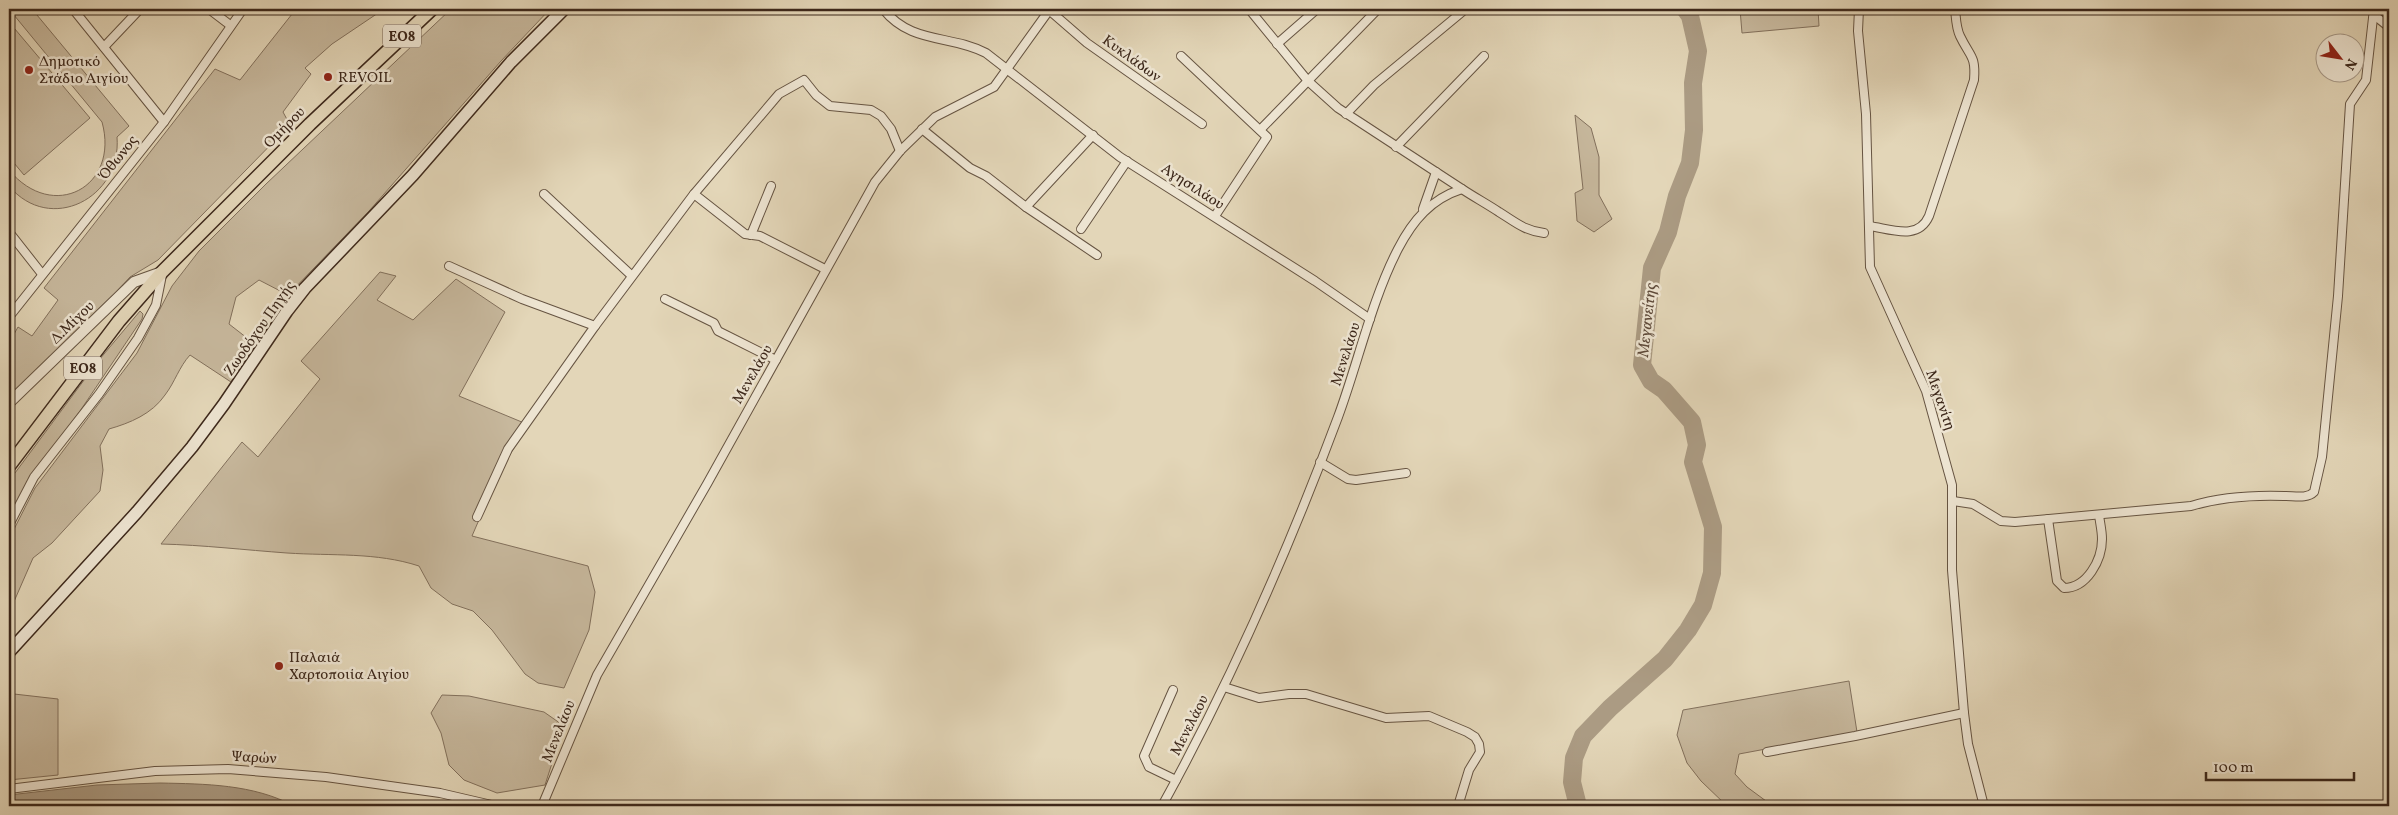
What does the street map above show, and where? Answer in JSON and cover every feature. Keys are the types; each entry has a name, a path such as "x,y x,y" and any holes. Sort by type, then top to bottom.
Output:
{"main road":[{"name":"Ομήρου","path":"162,272 310,124 432,9"},
{"name":"Ζωοδόχου Πηγής","path":"9,652 137,512 192,447 305,288 413,175 511,62 564,9"},
{"name":"ΕΟ8","path":"9,466 120,321 162,272"}],"street":[{"path":"73,9 164,122"},
{"path":"104,47 140,9"},
{"path":"209,9 230,25"},
{"name":"Όθωνος","path":"9,317 164,122 243,9"},
{"name":"Αγησιλάου","path":"883,9 899,24 912,32 978,49 1006,68 1127,161 1215,216 1370,319"},
{"name":"Μενελάου","path":"542,806 597,675 776,360 874,182 900,151 922,129 947,109 987,92 1002,78 1006,68 1050,9"},
{"name":"Κυκλάδων","path":"1050,9 1095,49 1202,124"},
{"path":"1249,9 1308,81 1346,114 1502,213 1512,223 1534,232 1544,233"},
{"path":"1277,44 1317,9"},
{"path":"1260,130 1378,9"},
{"name":"Μεγανίτη","path":"1858,9 1858,31 1866,114 1868,226 1872,273 1926,391 1950,475 1953,501 1952,570 1964,713 1968,744 1984,806"},
{"path":"1868,226 1913,232 1925,225 1929,216 1974,80 1975,65 1972,53 1960,36 1955,9"},
{"path":"1346,114 1374,85 1462,12"},
{"path":"2374,12 2389,27"},
{"path":"1953,501 1973,504 1996,518 2008,522 2191,506 2209,501 2258,496 2302,497 2310,496 2314,492 2322,458 2338,296 2350,104 2365,83 2374,12"},
{"path":"1181,56 1260,130 1267,140 1215,216"},
{"path":"1396,147 1484,56"},
{"path":"477,518 508,450 631,275 694,194 779,94 804,80 816,95 830,106 870,110 881,116 891,129 900,151"},
{"path":"922,129 970,168 986,176 1026,207 1097,255"},
{"path":"1026,207 1092,135"},
{"path":"1081,229 1127,161"},
{"path":"1423,211 1436,172"},
{"path":"751,235 772,186"},
{"name":"Μενελάου","path":"1162,806 1224,687 1278,570 1338,417 1370,319 1397,251 1423,211 1439,198 1462,189"},
{"path":"544,194 631,275"},
{"path":"694,194 744,234 760,236 825,269"},
{"path":"9,232 42,274"},
{"path":"449,266 522,299 595,326"},
{"path":"9,525 34,477 99,394 138,338 156,305 162,272"},
{"name":"Δ.Μίχου","path":"9,403 134,282 162,272"},
{"path":"666,299 714,323 718,331 776,360"},
{"path":"1320,462 1348,479 1356,480 1406,473"},
{"path":"2048,519 2057,581 2064,588 2070,588 2085,581 2098,558 2102,540 2099,515"},
{"path":"1224,687 1259,698 1306,694 1386,718 1429,716 1467,732 1475,737 1479,744 1480,752 1469,770 1458,806"},
{"path":"1173,690 1144,756 1149,766 1176,780"},
{"path":"1767,752 1964,713"},
{"name":"Ψαρών","path":"9,789 155,771 228,769 326,777 440,793 496,806"}],"shaded area":[{"path":"9,9 32,9 129,126 117,137 115,159 108,177 96,192 80,203 63,208 44,208 26,200 9,186 9,170 26,186 45,194 63,195 79,190 92,180 101,164 105,145 102,122"},
{"path":"296,9 384,9 332,44 305,68 311,74 283,112 290,125 158,260 130,277 90,320 9,396 9,343 18,327 32,336 58,300 44,288 215,69 240,80"},
{"path":"451,9 550,9 501,61 369,211 288,295 259,280 236,297 229,324 256,345 231,382 190,355 160,402 147,413 133,421 109,429 100,446 103,470 100,491 52,543 33,558 9,613 9,539 35,488 137,353 172,286 199,251 266,184"},
{"path":"1740,9 1818,9 1819,26 1742,33"},
{"name":"Δημοτικό Στάδιο Αιγίου","path":"9,22 90,118 24,175 9,157"},
{"path":"1575,115 1591,128 1599,157 1599,195 1612,219 1594,232 1577,221 1575,193 1583,189"},
{"path":"380,272 396,276 377,300 413,320 456,279 505,312 459,396 529,425 504,465 472,536 588,566 595,592 589,630 564,688 538,683 525,674 492,630 473,611 452,604 431,588 419,566 387,558 354,555 287,553 161,544 242,442 258,457 320,379 301,361"},
{"path":"140,311 143,314 142,319 80,411 32,475 10,516 9,481 99,360"},
{"path":"1849,681 1857,732 1739,754 1735,774 1747,787 1766,801 1762,806 1727,806 1701,781 1687,763 1677,735 1683,710"},
{"path":"14,694 58,699 58,775 9,780 9,700"},
{"path":"442,695 469,696 544,712 564,726 545,785 497,793 464,780 449,765 441,733 431,713"},
{"path":"160,783 211,785 245,789 262,793 294,806 9,806 9,795 97,785"}],"waterway":[{"name":"Μεγανείτης","path":"1578,806 1572,782 1574,758 1583,736 1610,708 1665,659 1688,630 1703,605 1712,573 1713,527 1693,462 1697,445 1692,422 1664,390 1651,381 1642,365 1652,268 1668,232 1677,196 1690,163 1694,130 1693,83 1698,51 1690,16 1685,9"}],"place":[{"name":"Δημοτικό Στάδιο Αιγίου","path":"29,70"},
{"name":"REVOIL","path":"328,77"},
{"name":"Παλαιά Χαρτοποιία Αιγίου","path":"279,666"}]}
